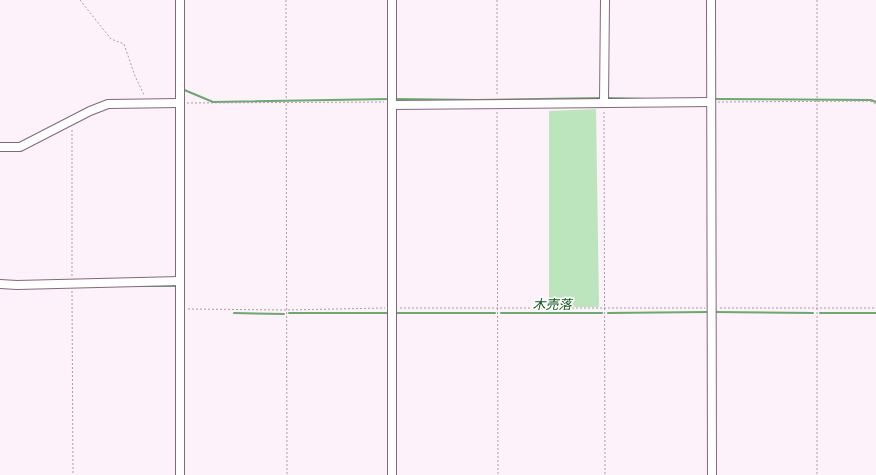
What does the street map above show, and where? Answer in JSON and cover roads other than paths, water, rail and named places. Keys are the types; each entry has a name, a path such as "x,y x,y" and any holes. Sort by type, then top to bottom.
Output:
{"street":[{"path":"180,0 180,475"},
{"path":"392,0 392,475"},
{"path":"604,102 605,0"},
{"path":"711,0 712,475"},
{"path":"392,103 712,102"},
{"path":"0,147 20,147 90,111 108,104 180,103"},
{"path":"0,284 180,281"}],"waterway":[{"path":"182,89 213,102 390,99"},
{"path":"395,99 477,100 602,98"},
{"path":"607,98 648,99"},
{"path":"713,99 871,100 876,102"},
{"path":"131,286 176,286 176,288"},
{"name":"木売落","path":"608,313 708,312"},
{"name":"木売落","path":"716,312 813,313"},
{"name":"木売落","path":"234,313 284,314"},
{"name":"木売落","path":"289,313 388,313"},
{"name":"木売落","path":"396,313 495,313"},
{"name":"木売落","path":"501,313 602,313"},
{"name":"木売落","path":"820,313 876,313"}]}
